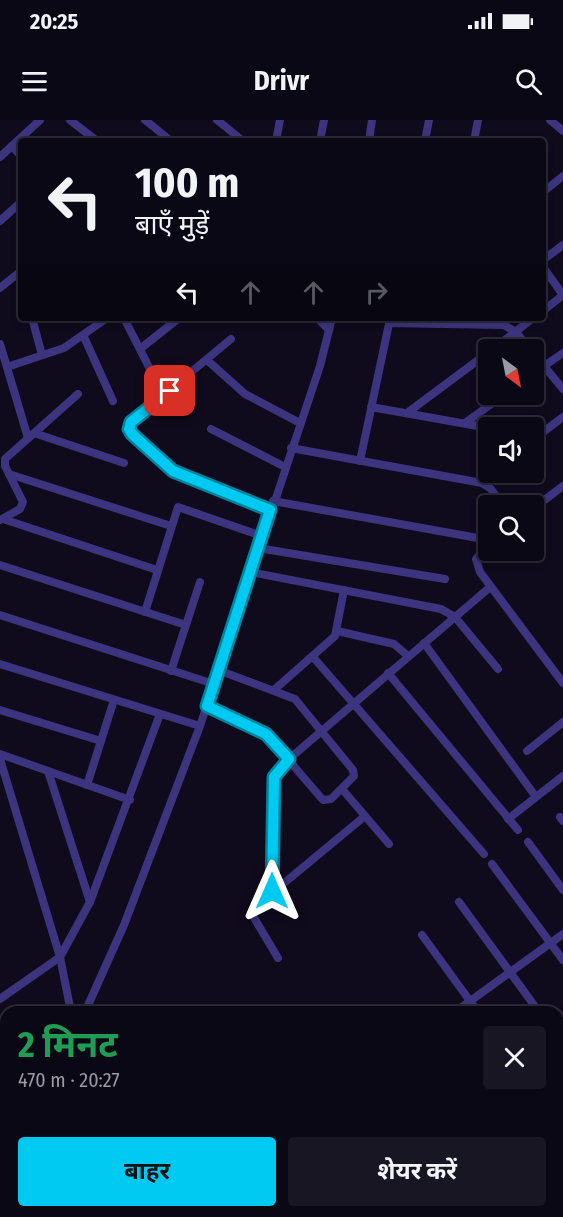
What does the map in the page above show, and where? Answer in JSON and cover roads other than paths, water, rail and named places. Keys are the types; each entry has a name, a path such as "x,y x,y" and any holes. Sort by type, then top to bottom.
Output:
{"street":[{"path":"21,138 40,120"},
{"path":"70,120 93,138"},
{"path":"145,120 167,138"},
{"path":"217,120 239,138"},
{"path":"228,129 230,120"},
{"path":"277,138 280,120"},
{"path":"321,138 324,120"},
{"path":"369,138 372,120"},
{"path":"426,138 429,120"},
{"path":"475,138 478,120"},
{"path":"550,120 563,131"},
{"path":"0,157 18,140"},
{"path":"12,146 18,153"},
{"path":"546,188 563,176"},
{"path":"0,221 18,205"},
{"path":"546,258 563,245"},
{"path":"546,271 563,295 546,309"},
{"path":"0,288 18,273"},
{"path":"33,321 42,356"},
{"path":"7,367 64,348 84,337 101,321"},
{"path":"126,321 156,381"},
{"path":"140,349 175,321"},
{"path":"320,321 329,330"},
{"path":"88,1006 124,925 200,726 331,321"},
{"path":"360,461 389,321"},
{"path":"412,321 504,325 516,332 521,339"},
{"path":"506,339 529,321"},
{"path":"84,337 112,400"},
{"path":"231,339 131,422 129,429 173,471 270,510"},
{"path":"0,344 31,436"},
{"path":"563,353 544,366 563,389"},
{"path":"207,360 237,389 300,423"},
{"path":"407,413 478,360"},
{"path":"1,519 20,509 23,502 2,463 78,394"},
{"path":"465,423 490,405"},
{"path":"371,407 478,426"},
{"path":"544,431 563,417"},
{"path":"211,429 285,467"},
{"path":"31,436 124,463"},
{"path":"291,448 478,482"},
{"path":"9,474 171,526"},
{"path":"482,483 495,495"},
{"path":"544,500 563,486"},
{"path":"273,501 478,540"},
{"path":"145,612 176,510 180,506 262,536"},
{"path":"1,519 158,570"},
{"path":"258,548 445,579"},
{"path":"478,556 476,559 489,588 563,683"},
{"path":"0,565 186,625"},
{"path":"250,572 433,606 454,617 498,669"},
{"path":"171,670 201,582"},
{"path":"272,891 274,777 289,759 352,702 489,588"},
{"path":"274,690 332,640 337,631 344,590"},
{"path":"0,615 214,684"},
{"path":"337,631 394,644 408,656"},
{"path":"424,643 536,797"},
{"path":"313,657 484,854"},
{"path":"0,664 200,726"},
{"path":"207,706 266,734 323,800 328,801 354,776 353,770 295,699 218,670"},
{"path":"388,673 518,830"},
{"path":"87,785 114,700"},
{"path":"0,710 101,741"},
{"path":"0,999 60,957 90,902 130,800 160,714"},
{"path":"527,751 563,722"},
{"path":"0,757 130,800"},
{"path":"0,757 60,957 70,1006"},
{"path":"48,771 90,902"},
{"path":"508,819 563,776"},
{"path":"342,789 389,844"},
{"path":"278,958 252,912 256,904 366,816"},
{"path":"528,842 563,890"},
{"path":"492,864 563,960"},
{"path":"459,902 535,1006"},
{"path":"422,934 473,1006"},
{"path":"464,1006 563,934"}]}
